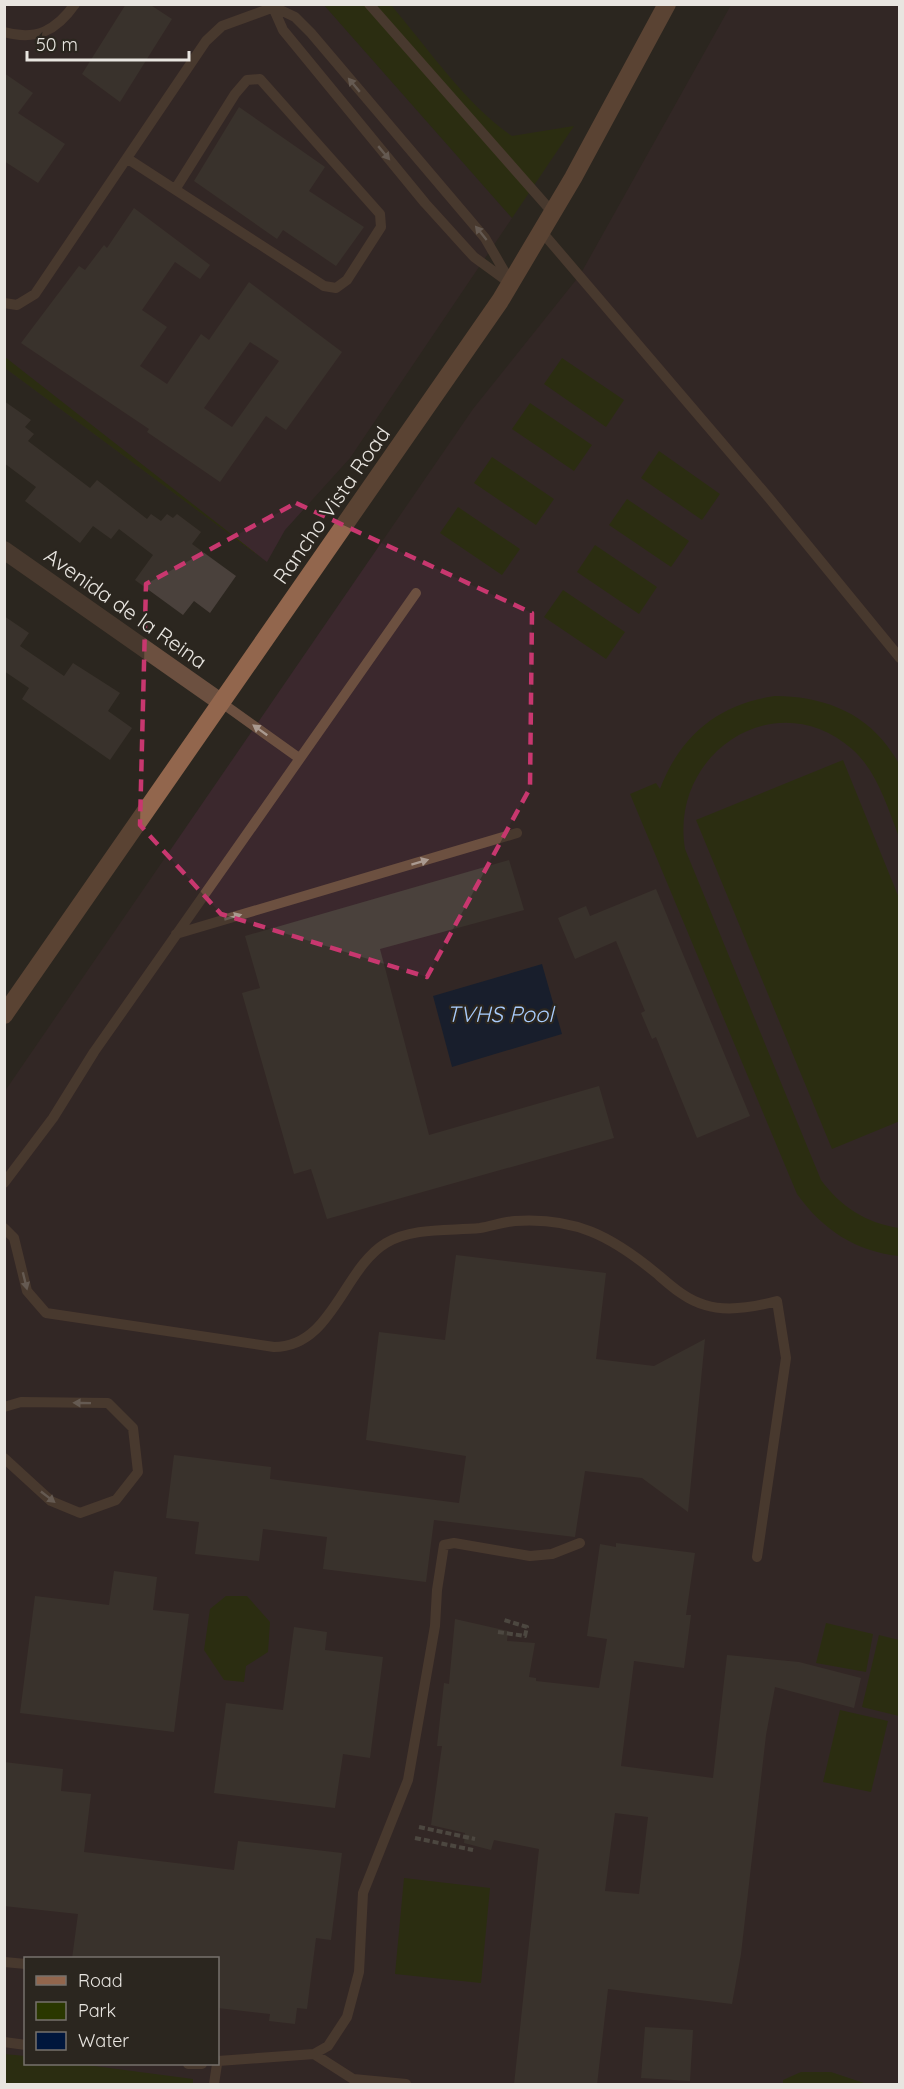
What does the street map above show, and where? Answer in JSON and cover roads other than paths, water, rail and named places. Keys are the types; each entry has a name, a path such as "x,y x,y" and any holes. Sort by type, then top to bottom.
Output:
{"main road":[{"name":"Rancho Vista Road","path":"4,1015 511,283 553,213 667,4"}],"street":[{"name":"Avenida de la Reina","path":"4,550 222,703"}],"lane":[{"path":"4,32 33,37 45,33 57,26 75,4"},
{"path":"369,4 553,213"},
{"path":"4,303 17,305 35,294 206,41 222,26 273,6"},
{"path":"273,6 283,30 425,203 474,257 511,283"},
{"path":"273,6 295,18 318,42 485,238 511,283"},
{"path":"128,159 324,286 336,288 347,279 381,227 380,214 260,79 247,80 235,94 176,188"},
{"path":"542,232 769,498 900,658"},
{"path":"4,1183 53,1118 94,1052 298,758 416,593"},
{"path":"222,703 298,758"},
{"path":"176,934 517,833"},
{"path":"4,1228 14,1238 27,1291 46,1313 285,1347 296,1344 316,1327 372,1254 387,1243 401,1238 513,1221 569,1224 593,1230 627,1251 685,1296 705,1306 755,1306 777,1301 786,1358 757,1557"},
{"path":"4,1407 21,1402 108,1403 133,1428 138,1472 116,1500 80,1513 51,1501 4,1458"},
{"path":"219,2062 314,2054 328,2046 347,2017 359,1972 363,1893 378,1849 408,1780 435,1626 437,1590 444,1545 465,1545 530,1556 552,1554 580,1543"},
{"path":"4,1962 24,1964"},
{"path":"4,2042 24,2044"},
{"path":"314,2054 353,2079 406,2085"},
{"path":"214,2085 217,2065"}],"water":[{"name":"TVHS Pool","path":"542,964 562,1034 452,1067 433,996"}]}
